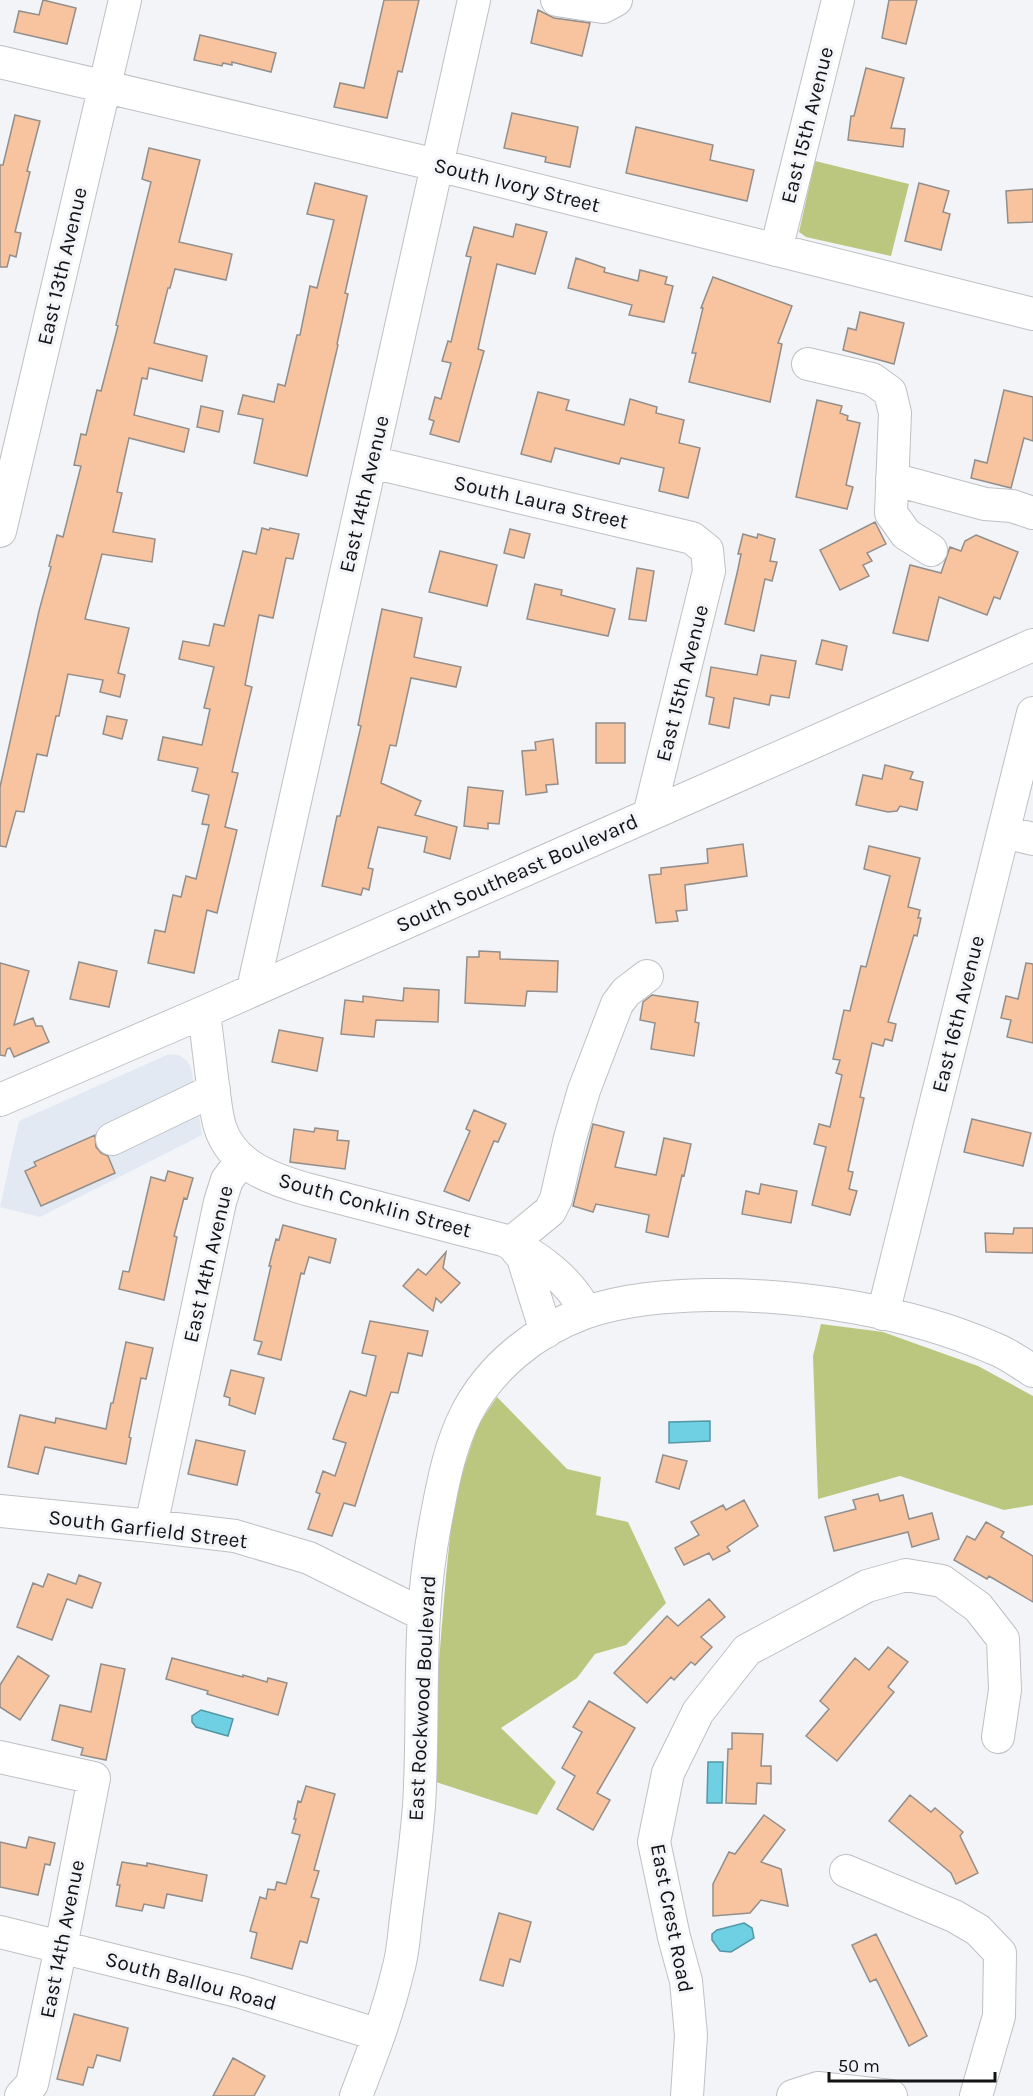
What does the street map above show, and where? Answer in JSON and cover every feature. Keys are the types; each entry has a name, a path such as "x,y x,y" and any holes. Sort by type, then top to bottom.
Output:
{"street":[{"name":"East 13th Avenue","path":"0,531 125,0"},
{"name":"East 14th Avenue","path":"253,989 474,0"},
{"path":"557,0 603,7 616,0"},
{"name":"East 15th Avenue","path":"776,250 838,0"},
{"name":"South Ivory Street","path":"0,62 438,165 1033,314"},
{"path":"808,364 872,379 890,392 895,413 891,513 906,534 931,550"},
{"name":"South Laura Street","path":"371,462 692,538 707,550"},
{"path":"892,478 985,504 1012,506 1033,513"},
{"path":"985,504 1007,518 1033,528"},
{"name":"East 15th Avenue","path":"649,815 710,571 707,550"},
{"name":"South Southeast Boulevard","path":"0,1100 1033,645"},
{"name":"East 16th Avenue","path":"884,1314 1018,836 1033,713"},
{"path":"546,1332 523,1258 511,1243 553,1205 584,1090 617,1004 626,992 647,976"},
{"name":"East 14th Avenue","path":"151,1526 220,1202 227,1180 242,1160 230,1147 221,1129 204,1012"},
{"path":"112,1139 214,1090"},
{"name":"South Conklin Street","path":"242,1160 266,1175 291,1185 486,1234 511,1243 550,1268 576,1295 586,1312"},
{"name":"East Rockwood Boulevard","path":"356,2096 379,2035 399,1968 419,1807 424,1615 430,1551 440,1498 446,1470 462,1425 473,1403 496,1371 517,1352 546,1332 586,1312 648,1299 729,1295 839,1304 936,1327 996,1348"},
{"path":"996,1348 1033,1344"},
{"path":"996,1348 1033,1371"},
{"name":"South Garfield Street","path":"0,1511 235,1536 309,1558 424,1615"},
{"name":"East Crest Road","path":"687,2096 691,2035 686,1981 674,1937 654,1842 668,1773 698,1712 747,1650 867,1586 906,1575 942,1581 978,1607 1003,1639 1005,1690 998,1737"},
{"name":"East 14th Avenue","path":"0,1757 93,1778 32,2084 21,2096"},
{"path":"846,1871 954,1916 978,1930 1000,1953 999,2016 976,2096"},
{"name":"South Ballou Road","path":"0,1932 241,1992 379,2035"},
{"path":"793,2096 818,2088 891,2096"}],"shaded area":[{"path":"169,1054 179,1055 187,1061 191,1068 202,1135 40,1217 0,1207 19,1121"}],"green space":[{"path":"815,161 909,184 891,256 806,237 799,232"},
{"path":"821,1324 883,1332 978,1366 1033,1396 1033,1505 1004,1510 900,1476 818,1499 813,1356"},
{"path":"497,1397 567,1469 601,1477 596,1515 628,1522 666,1603 626,1645 595,1654 577,1678 501,1728 556,1782 537,1815 433,1781 437,1685 454,1498 478,1425"}],"water":[{"path":"710,1421 710,1441 669,1443 669,1422"},
{"path":"201,1710 233,1719 228,1736 196,1727 192,1722 192,1716"},
{"path":"708,1762 723,1762 722,1803 707,1803"},
{"path":"744,1923 752,1928 754,1938 731,1952 720,1951 712,1940 712,1934 717,1930"}],"building":[{"path":"43,0 76,8 67,44 14,32 19,11 39,15"},
{"path":"384,0 419,0 402,72 398,71 387,118 334,107 340,83 364,88"},
{"path":"889,0 917,0 906,44 882,38"},
{"path":"538,10 554,18 590,23 582,56 531,43"},
{"path":"200,35 276,53 271,72 232,62 232,65 223,63 222,66 194,60"},
{"path":"866,68 904,78 891,128 905,129 903,147 848,140 851,116 854,116"},
{"path":"512,113 578,127 570,167 545,162 546,157 504,148"},
{"path":"15,115 40,121 15,232 21,233 16,257 10,255 7,267 0,267 0,165 3,165"},
{"path":"636,127 713,145 710,160 754,170 747,201 626,173"},
{"path":"149,148 200,160 179,242 232,254 226,280 175,269 154,343 207,356 202,381 149,368 147,379 142,378 134,415 189,429 184,452 129,438 117,492 122,493 113,532 155,539 152,562 102,554 85,619 129,628 118,673 125,675 120,697 100,692 103,680 68,674 47,756 37,754 24,812 16,811 6,847 0,846 0,787 51,567 49,566 57,535 63,537 81,466 74,465 81,434 86,435 97,390 101,391 118,326 116,325 151,182 142,179"},
{"path":"315,183 367,196 345,293 348,294 338,345 307,476 254,463 263,419 238,414 243,395 274,402 278,384 285,386 297,335 300,335 310,286 317,288 334,220 307,214"},
{"path":"919,183 949,191 943,212 950,214 941,250 905,241"},
{"path":"1033,189 1033,222 1008,223 1006,191"},
{"path":"516,224 547,232 535,274 497,264 478,349 484,351 459,442 430,434 434,421 429,419 435,397 441,399 451,363 442,361 448,341 451,342 471,257 466,256 474,227 513,237"},
{"path":"576,258 605,268 604,272 638,281 640,270 667,277 665,284 673,286 664,322 629,315 632,305 568,288"},
{"path":"713,277 792,306 778,343 782,344 770,402 689,382 696,353 692,353 703,308 701,308"},
{"path":"860,312 904,323 894,364 843,350 848,328 856,330"},
{"path":"1004,390 1033,397 1033,441 1024,438 1011,488 971,478 975,460 987,463"},
{"path":"538,392 569,400 566,410 624,425 630,399 657,407 656,413 684,420 679,443 700,448 688,498 659,491 664,468 621,458 619,464 555,448 551,462 521,454"},
{"path":"817,400 842,406 840,413 848,416 847,420 860,423 846,485 853,487 847,509 796,497"},
{"path":"201,406 223,411 219,432 197,427"},
{"path":"875,522 886,544 867,553 872,561 863,565 869,576 840,590 820,550"},
{"path":"262,528 299,534 293,559 286,558 273,618 259,615 245,685 252,687 232,772 238,773 225,827 237,830 217,913 207,910 194,973 148,963 155,930 165,932 173,895 181,897 186,876 196,879 209,825 202,824 209,795 192,791 198,768 158,760 163,737 202,745 210,709 204,708 214,667 179,659 183,641 209,646 214,624 224,626 243,551 256,554"},
{"path":"510,529 530,534 524,558 504,553"},
{"path":"743,534 757,538 758,534 775,539 770,561 777,562 772,581 765,579 754,631 725,624 741,554 738,554"},
{"path":"976,535 1018,552 1000,599 994,597 987,615 939,597 928,641 893,633 910,565 941,573 950,547 961,551 965,541"},
{"path":"440,551 497,565 487,606 429,592"},
{"path":"637,568 654,571 646,621 629,619"},
{"path":"535,584 562,590 561,595 615,609 608,636 527,619"},
{"path":"382,609 422,618 414,657 461,667 456,687 411,678 396,746 390,745 381,783 421,801 415,815 457,827 450,859 424,852 427,837 378,827 368,868 373,869 369,890 363,888 361,895 322,886 337,816 340,816 361,726 358,725"},
{"path":"822,640 847,646 842,670 816,664"},
{"path":"761,655 796,661 789,698 771,695 769,705 734,698 729,728 709,724 714,698 706,696 711,667 757,675"},
{"path":"107,716 127,720 122,739 103,734"},
{"path":"596,723 625,723 625,763 596,763"},
{"path":"553,739 558,784 546,785 547,792 526,795 522,751 536,750 535,742"},
{"path":"885,765 913,772 910,779 923,782 917,810 900,806 897,811 888,812 856,805 863,775 882,779"},
{"path":"468,787 503,791 499,824 488,823 488,829 464,826"},
{"path":"743,844 747,876 685,885 687,910 676,911 678,921 656,923 649,875 661,874 661,868 708,863 707,849"},
{"path":"869,846 920,858 908,907 920,910 918,918 921,918 888,1022 896,1024 892,1041 885,1039 883,1046 872,1043 860,1097 864,1098 848,1171 853,1172 849,1189 857,1191 850,1215 812,1205 826,1147 814,1144 819,1124 830,1127 842,1075 836,1073 840,1060 833,1059 844,1010 850,1011 861,966 866,967 890,876 864,869"},
{"path":"479,951 500,952 500,959 558,961 557,992 527,991 525,1006 465,1003 467,957 479,957"},
{"path":"79,962 117,971 109,1007 70,999"},
{"path":"0,963 29,971 14,1025 33,1018 36,1026 42,1026 49,1042 14,1057 10,1048 7,1049 5,1056 0,1055"},
{"path":"1026,963 1033,964 1033,1043 1007,1037 1011,1020 1001,1018 1006,996 1018,999"},
{"path":"404,988 439,990 438,1022 376,1020 374,1037 341,1034 345,1000 363,1002 363,996 403,1001"},
{"path":"652,995 698,1002 695,1022 699,1023 694,1056 651,1049 655,1023 640,1020 643,1002"},
{"path":"279,1030 323,1038 317,1071 272,1062"},
{"path":"474,1110 506,1124 498,1142 494,1141 469,1201 444,1191 470,1131 466,1129"},
{"path":"972,1119 1031,1133 1023,1166 964,1152"},
{"path":"593,1124 624,1132 615,1167 656,1175 664,1138 691,1144 668,1237 646,1232 649,1215 596,1204 593,1212 573,1206"},
{"path":"315,1128 338,1131 337,1140 349,1141 345,1169 290,1162 294,1129 314,1132"},
{"path":"95,1135 96,1147 108,1156 115,1173 41,1206 25,1171 36,1166 34,1162"},
{"path":"168,1171 193,1178 187,1199 184,1198 174,1236 177,1237 164,1300 119,1289 123,1271 129,1272 151,1177 165,1181"},
{"path":"761,1184 797,1191 791,1223 742,1214 746,1191 759,1194"},
{"path":"283,1225 336,1239 330,1263 309,1257 304,1274 301,1273 281,1360 258,1354 262,1342 254,1340 271,1266 269,1266 276,1239 279,1240"},
{"path":"1014,1228 1033,1228 1033,1253 986,1252 985,1233 1013,1234"},
{"path":"446,1252 443,1268 460,1283 441,1303 436,1298 433,1311 403,1286 418,1269 426,1275"},
{"path":"370,1321 428,1331 422,1356 408,1353 398,1393 391,1392 355,1506 344,1503 332,1536 308,1529 320,1494 316,1492 323,1471 335,1476 346,1443 333,1439 350,1391 366,1396 376,1356 362,1353"},
{"path":"126,1342 153,1348 146,1379 141,1378 126,1464 45,1447 38,1474 8,1467 20,1415 55,1423 56,1418 106,1429"},
{"path":"231,1370 264,1378 255,1414 229,1405 230,1398 224,1396"},
{"path":"196,1440 245,1451 237,1485 188,1474"},
{"path":"663,1455 687,1461 679,1489 656,1482"},
{"path":"878,1494 880,1501 903,1495 909,1519 932,1513 939,1539 912,1547 908,1532 834,1551 825,1517 856,1509 853,1500"},
{"path":"744,1500 758,1526 727,1547 730,1551 713,1560 709,1553 684,1565 675,1548 699,1535 691,1522 723,1505 726,1510"},
{"path":"986,1522 1004,1532 1001,1537 1033,1556 1033,1602 989,1576 987,1579 954,1560 967,1536 975,1540"},
{"path":"48,1574 76,1584 79,1575 101,1583 92,1608 67,1599 52,1640 17,1627 33,1583 43,1587"},
{"path":"709,1599 725,1617 701,1637 712,1647 695,1665 691,1662 674,1680 671,1677 647,1703 614,1673 667,1616 678,1626"},
{"path":"888,1647 908,1662 888,1687 894,1692 837,1761 806,1736 829,1709 820,1701 855,1658 869,1670"},
{"path":"18,1656 49,1676 20,1720 0,1707 0,1685"},
{"path":"172,1658 243,1677 243,1675 267,1682 268,1678 287,1683 278,1715 166,1679"},
{"path":"101,1664 125,1669 106,1760 81,1755 83,1748 52,1740 60,1705 91,1712"},
{"path":"589,1701 635,1728 597,1793 610,1800 593,1830 557,1809 575,1776 562,1768 582,1732 573,1727"},
{"path":"732,1733 763,1734 761,1766 771,1766 771,1784 757,1783 756,1804 726,1803 728,1749 732,1749"},
{"path":"306,1786 335,1794 314,1870 319,1871 311,1897 319,1899 307,1943 300,1941 292,1969 251,1958 257,1933 250,1931 260,1897 266,1899 268,1889 275,1890 277,1882 286,1884 300,1835 292,1833 296,1819 294,1819 298,1801 301,1802"},
{"path":"910,1795 931,1812 935,1808 963,1832 960,1836 978,1873 956,1884 951,1873 889,1821"},
{"path":"764,1815 785,1830 761,1862 781,1869 788,1906 761,1900 750,1913 713,1916 713,1884 729,1852 735,1854"},
{"path":"29,1837 55,1843 50,1865 45,1864 38,1895 0,1887 0,1842 26,1848"},
{"path":"122,1862 147,1866 147,1863 207,1875 202,1901 167,1894 164,1908 144,1904 142,1911 116,1906 120,1885 117,1885"},
{"path":"499,1913 531,1922 520,1962 510,1959 503,1986 480,1980"},
{"path":"876,1934 927,2036 909,2046 876,1979 870,1982 852,1945"},
{"path":"74,2014 128,2028 120,2061 97,2055 93,2068 88,2067 83,2085 57,2079"},
{"path":"233,2058 265,2076 254,2096 213,2096"}]}
